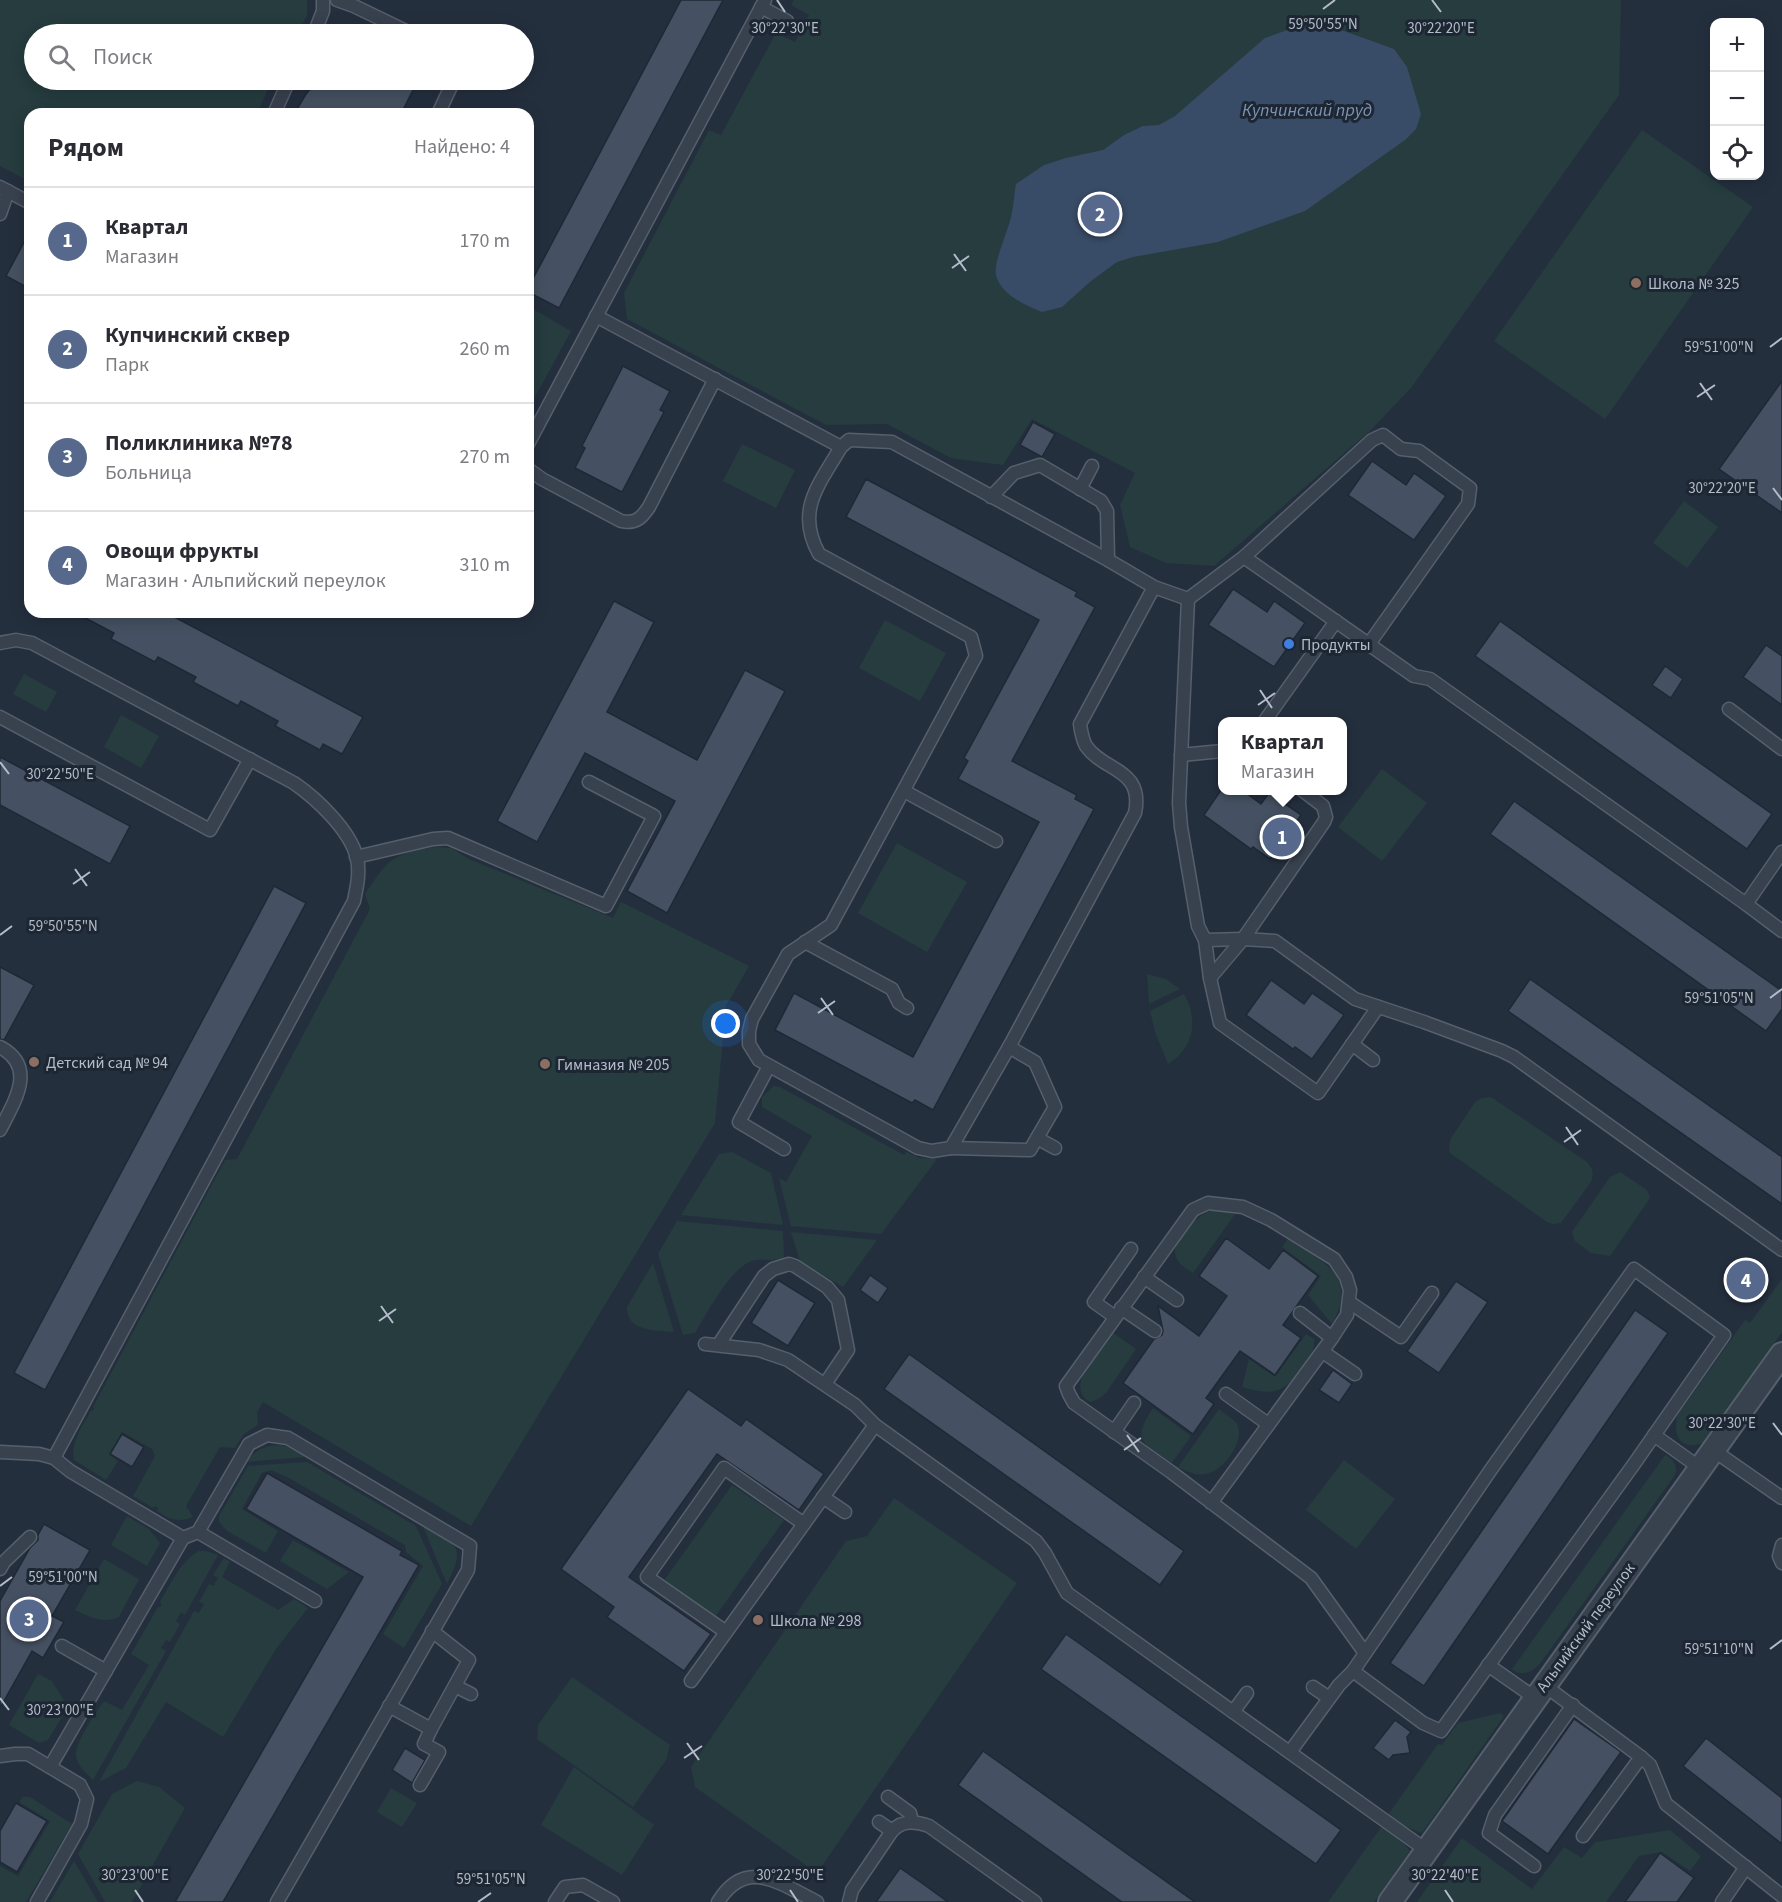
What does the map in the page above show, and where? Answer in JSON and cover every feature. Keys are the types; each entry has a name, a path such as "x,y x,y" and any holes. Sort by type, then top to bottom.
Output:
{"street":[{"name":"Альпийский переулок","path":"1390,1902 1782,1354"}],"lane":[{"path":"319,24 322,17 323,0"},
{"path":"337,0 391,24"},
{"path":"534,433 763,4 787,21"},
{"path":"277,108 285,90"},
{"path":"441,108 449,90"},
{"path":"0,214 4,189 24,200"},
{"path":"596,316 841,447"},
{"path":"534,473 621,521 629,523 637,521 643,517 715,379"},
{"path":"1188,599 1244,557 1372,440 1383,435 1401,449 1419,451 1470,488 1468,504 1369,644"},
{"path":"1009,1047 1035,1062 1054,1107 1030,1150 951,1149 932,1151 918,1148 759,1060 749,1044 752,1019 788,954 831,925 976,656 971,637 819,554 809,530 810,502 841,447 849,440 892,442 1154,587 1188,599"},
{"path":"991,497 1014,473 1040,465 1101,501 1107,511 1108,560"},
{"path":"1080,489 1092,466"},
{"path":"1244,557 1414,676 1430,679 1782,932"},
{"path":"951,1149 1009,1047 1135,813 1134,789 1121,771 1095,755 1086,746 1081,734 1080,723 1154,587"},
{"path":"1188,599 1179,803 1198,926 1205,940 1210,978 1220,1023 1318,1093 1378,1007"},
{"path":"1268,717 1336,621"},
{"path":"0,643 16,640 32,643 294,783 311,795 341,830 352,845 359,871 354,901 54,1458"},
{"path":"1729,710 1782,749"},
{"path":"0,717 210,830 250,759"},
{"path":"1181,755 1218,752"},
{"path":"356,857 433,839 448,838 606,906 654,816 589,782"},
{"path":"904,791 996,841"},
{"path":"1210,978 1243,939 1324,822 1326,817 1323,806 1309,795"},
{"path":"1746,904 1782,852"},
{"path":"1205,940 1275,941 1355,999 1424,1022 1514,1057 1782,1250"},
{"path":"805,942 892,989 899,1003 907,1008"},
{"path":"1352,1044 1373,1060"},
{"path":"0,1047 14,1055 21,1080 16,1100 0,1130"},
{"path":"769,1066 739,1122 783,1149"},
{"path":"1037,1138 1055,1148"},
{"path":"1211,1503 1254,1453 1268,1424 1323,1352 1347,1315 1350,1290 1346,1277 1334,1259 1271,1220 1243,1206 1208,1203 1193,1210 1066,1386 1074,1402 1311,1578 1365,1653"},
{"path":"1131,1249 1094,1302 1155,1331"},
{"path":"718,1344 764,1276 782,1266 789,1264 795,1266 827,1287 838,1300 848,1350 825,1384"},
{"path":"1290,1752 1329,1698 1353,1671 1634,1269 1724,1335 1440,1731 1422,1723 1353,1671"},
{"path":"1144,1277 1177,1300"},
{"path":"1349,1302 1401,1337 1432,1293"},
{"path":"1300,1313 1332,1338"},
{"path":"705,1344 759,1350 788,1360 855,1405 875,1425 1036,1541 1066,1593 1426,1850"},
{"path":"1323,1352 1355,1374"},
{"path":"1226,1394 1268,1424"},
{"path":"1114,1431 1134,1403"},
{"path":"691,1681 875,1425"},
{"path":"50,1767 183,1538 198,1532 249,1444 267,1435 288,1438 470,1546 468,1570 278,1902"},
{"path":"1654,1435 1782,1498"},
{"path":"0,1452 39,1454 54,1458 70,1471 183,1538"},
{"path":"726,1632 647,1576 724,1468 804,1524"},
{"path":"824,1497 845,1512"},
{"path":"198,1532 315,1601"},
{"path":"0,1569 4,1562 30,1537"},
{"path":"1782,1545 1779,1556 1782,1563"},
{"path":"420,1785 440,1752 424,1744 469,1660 432,1631"},
{"path":"62,1646 106,1671"},
{"path":"1488,1665 1539,1692 1574,1705 1641,1756 1650,1765 1666,1804 1782,1896"},
{"path":"455,1686 471,1694"},
{"path":"1313,1687 1329,1698"},
{"path":"1233,1712 1247,1693"},
{"path":"1534,1866 1489,1833 1490,1825 1574,1705"},
{"path":"389,1706 431,1730"},
{"path":"0,1756 28,1754 80,1785 87,1799 81,1824 37,1902"},
{"path":"1583,1836 1641,1756"},
{"path":"888,1797 910,1813 912,1822"},
{"path":"879,1822 892,1831"},
{"path":"849,1902 852,1890 892,1831 897,1826 912,1822 928,1826 1035,1902"},
{"path":"1722,1902 1746,1867"},
{"path":"718,1902 732,1883 751,1877 774,1881 818,1902"},
{"path":"555,1902 565,1887 583,1885 613,1902"}],"green space":[{"path":"0,0 307,0 307,16 302,24 24,24 24,90 268,90 260,108 24,108 24,179 0,166"},
{"path":"794,0 1621,0 1619,95 1411,388 1371,430 1214,566 1166,563 1130,547 1120,505 1135,473 1032,419 1003,465 951,458 887,424 826,425 627,319 624,293 709,130 721,135 776,33 795,42 809,15 791,5"},
{"path":"1642,130 1710,177 1710,180 1714,180 1753,207 1605,419 1494,341"},
{"path":"534,309 571,331 534,399"},
{"path":"742,444 795,470 776,508 723,481"},
{"path":"1684,501 1718,527 1687,568 1653,543"},
{"path":"885,620 946,653 920,701 859,668"},
{"path":"24,674 57,692 46,712 13,694"},
{"path":"121,715 159,736 141,768 104,747"},
{"path":"1382,769 1427,803 1382,861 1338,827"},
{"path":"897,843 967,882 927,952 858,913"},
{"name":"Гимназия № 205","path":"435,847 451,848 469,859 613,918 621,902 749,966 726,1006 715,1123 471,1526 263,1402 257,1412 258,1425 244,1434 235,1448 220,1447 186,1506 193,1517 183,1520 170,1518 157,1511 158,1508 155,1506 153,1508 133,1496 155,1456 152,1449 122,1432 109,1454 118,1461 106,1480 74,1460 76,1440 225,1160 237,1159 370,909 365,894 386,865 400,855"},
{"path":"1147,974 1166,979 1180,989 1149,1004"},
{"path":"1184,994 1191,1014 1191,1033 1184,1050 1168,1064 1156,1035 1150,1011"},
{"path":"774,1086 780,1087 904,1155 907,1152 919,1158 937,1159 881,1234 791,1226 779,1178 786,1182 812,1136 762,1107 762,1097"},
{"path":"1491,1097 1587,1162 1591,1167 1593,1174 1591,1182 1561,1223 1547,1222 1450,1153 1451,1138 1475,1102"},
{"path":"732,1152 771,1173 783,1225 681,1215 719,1154"},
{"path":"1620,1172 1647,1190 1650,1198 1610,1256 1591,1253 1575,1241 1572,1232 1610,1177"},
{"path":"1210,1211 1235,1214 1193,1273 1177,1260 1175,1251 1180,1237 1186,1230 1198,1218"},
{"path":"677,1221 783,1231 784,1258 756,1260 744,1265 727,1282 695,1333 683,1335 658,1254"},
{"path":"791,1232 877,1240 843,1287 800,1261"},
{"path":"1288,1239 1324,1263 1339,1282 1341,1294 1339,1308 1332,1324 1308,1295 1321,1276 1282,1247"},
{"path":"653,1263 674,1332 643,1328 631,1321 628,1315 627,1307"},
{"path":"1782,1279 1782,1332 1703,1443 1689,1445 1684,1443 1677,1435 1677,1416 1745,1320 1750,1323"},
{"path":"1112,1332 1136,1349 1106,1393 1091,1402 1082,1394 1080,1386 1083,1374"},
{"path":"1306,1334 1314,1339 1311,1356 1298,1374 1285,1386 1271,1392 1242,1387 1249,1359 1275,1377"},
{"path":"1153,1408 1191,1436 1172,1463 1143,1441 1142,1428"},
{"path":"1219,1409 1237,1424 1239,1430 1239,1438 1232,1453 1221,1466 1209,1473 1197,1474 1178,1467"},
{"path":"277,1445 286,1446 306,1457 246,1462 260,1450"},
{"path":"1665,1455 1674,1463 1675,1475 1542,1661 1528,1672 1516,1672 1512,1669"},
{"path":"1344,1460 1395,1499 1356,1549 1306,1510"},
{"path":"307,1462 416,1526 442,1584 404,1648 383,1634 423,1566 406,1552 405,1545 271,1470 262,1473 242,1509 278,1531 266,1553 227,1531 219,1522 219,1516 248,1466"},
{"path":"732,1485 784,1520 715,1617 663,1582"},
{"path":"894,1498 1017,1583 817,1873 695,1787 691,1767 846,1541 867,1536"},
{"path":"127,1516 149,1529 160,1543 147,1566 111,1545"},
{"path":"422,1524 455,1546 457,1561 447,1584"},
{"path":"293,1540 349,1572 327,1589 280,1561"},
{"path":"199,1551 218,1555 185,1615 181,1612 176,1621 180,1624 170,1642 166,1640 161,1648 166,1651 93,1780 77,1760 78,1744 104,1701 122,1710 149,1665 131,1654 158,1607 162,1604 160,1602 176,1574 192,1555"},
{"path":"224,1558 230,1562 222,1577 278,1610 294,1599 308,1608 276,1649 223,1737 166,1702 126,1768 99,1782 194,1611 199,1613 204,1604 199,1602 209,1584 213,1586 218,1578 213,1575"},
{"path":"104,1559 139,1579 119,1617 107,1620 91,1617 75,1610"},
{"path":"38,1674 52,1681 68,1707 48,1740 39,1743 9,1725"},
{"path":"572,1677 670,1745 666,1760 633,1807 537,1739 538,1725"},
{"path":"1500,1713 1504,1716 1422,1833 1404,1826 1388,1815 1438,1744 1442,1745 1458,1723"},
{"path":"574,1767 654,1825 622,1875 541,1825"},
{"path":"137,1781 159,1787 185,1808 132,1902 105,1902 78,1854 112,1794"},
{"path":"391,1788 417,1803 402,1827 377,1812"},
{"path":"23,1797 30,1797 72,1824 26,1902 0,1902 0,1866 18,1876 50,1821 19,1802"},
{"path":"1382,1826 1397,1836 1410,1851 1374,1902 1328,1902"},
{"path":"1670,1830 1701,1856 1690,1871 1662,1852 1639,1856 1606,1902 1417,1902 1462,1838 1532,1889 1564,1847 1582,1858 1595,1842"},
{"path":"74,1861 98,1902 50,1902"}],"water":[{"name":"Купчинский пруд","path":"1327,25 1394,49 1407,67 1421,114 1416,129 1405,140 1305,211 1218,242 1117,262 1062,307 1042,312 1021,303 998,282 996,269 1011,219 1016,184 1044,165 1103,150 1124,135 1143,126 1159,125 1175,116 1265,38 1298,26"}],"building":[{"path":"681,0 723,0 559,308 534,295 534,277"},
{"path":"309,90 413,90 404,108 298,108"},
{"path":"24,242 24,286 6,276"},
{"path":"623,366 670,391 660,410 664,412 622,492 575,468 585,448 582,446"},
{"path":"1782,381 1782,513 1719,469"},
{"path":"1033,422 1055,434 1042,457 1020,445"},
{"path":"1372,461 1406,485 1414,473 1446,496 1414,540 1348,495"},
{"path":"866,479 1077,592 1075,596 1095,607 1012,761 1077,795 1075,799 1094,809 933,1110 915,1100 912,1103 775,1030 794,993 913,1057 1039,822 958,779 968,761 964,758 1039,620 846,517"},
{"path":"1233,589 1267,612 1274,601 1305,623 1274,667 1208,625"},
{"path":"614,601 654,622 607,712 697,760 745,670 785,691 667,913 627,891 675,801 585,753 537,842 497,821"},
{"path":"85,618 176,618 363,717 342,754 323,744 320,750 275,726 278,721 241,701 238,706 193,682 196,677 158,657 155,662 111,639 114,633"},
{"path":"1500,621 1772,814 1747,849 1475,656"},
{"path":"1766,645 1782,656 1782,705 1743,677"},
{"path":"1665,666 1683,679 1671,698 1652,685"},
{"path":"0,757 130,826 110,864 0,805"},
{"path":"1218,794 1249,795 1261,804 1268,795 1272,795 1301,815 1270,859 1253,847 1251,849 1204,815"},
{"path":"1514,801 1782,991 1782,1009 1766,1031 1490,834"},
{"path":"274,886 306,903 45,1390 14,1373"},
{"path":"0,967 34,985 4,1040 0,1039"},
{"path":"1530,979 1782,1157 1782,1204 1508,1011"},
{"path":"1271,980 1304,1004 1312,993 1344,1015 1312,1059 1295,1047 1293,1049 1246,1015"},
{"path":"1226,1238 1269,1269 1283,1250 1318,1276 1283,1325 1301,1338 1275,1375 1240,1351 1206,1398 1214,1404 1193,1434 1123,1383 1154,1339 1162,1335 1158,1306 1199,1336 1227,1296 1199,1276"},
{"path":"870,1275 888,1288 878,1303 860,1290"},
{"path":"778,1280 815,1303 788,1346 751,1323"},
{"path":"1456,1281 1488,1302 1439,1373 1407,1351"},
{"path":"1635,1310 1668,1333 1424,1686 1390,1663"},
{"path":"909,1354 1184,1551 1160,1585 884,1389"},
{"path":"1333,1370 1352,1384 1339,1403 1319,1390"},
{"path":"688,1389 741,1426 746,1419 824,1474 799,1510 717,1454 629,1577 711,1634 684,1671 607,1617 614,1607 561,1569"},
{"path":"122,1434 144,1447 132,1467 110,1454"},
{"path":"267,1473 402,1551 400,1555 419,1565 223,1902 175,1902 363,1577 246,1509"},
{"path":"44,1524 90,1550 52,1616 64,1622 43,1658 32,1651 0,1708 0,1601 30,1548 38,1540"},
{"path":"1066,1634 1341,1830 1316,1864 1041,1669"},
{"path":"1574,1719 1621,1752 1548,1854 1502,1821"},
{"path":"1395,1720 1411,1732 1407,1737 1410,1753 1393,1755 1389,1760 1373,1748"},
{"path":"1706,1738 1782,1798 1782,1844 1683,1766"},
{"path":"405,1748 425,1760 412,1783 392,1770"},
{"path":"983,1751 1195,1902 1122,1902 958,1785"},
{"path":"16,1803 47,1821 17,1872 0,1862 0,1831"},
{"path":"1660,1853 1694,1878 1677,1902 1625,1902"},
{"path":"900,1868 926,1886 948,1902 876,1902"}],"place":[{"name":"Купчинский сквер","path":"1100,214"},
{"name":"Школа № 325","path":"1636,283"},
{"name":"Продукты","path":"1289,644"},
{"name":"Квартал","path":"1282,837"},
{"name":"Детский сад № 94","path":"34,1062"},
{"name":"Гимназия № 205","path":"545,1064"},
{"name":"Овощи фрукты","path":"1746,1280"},
{"name":"Поликлиника №78","path":"29,1619"},
{"name":"Школа № 298","path":"758,1620"}]}
